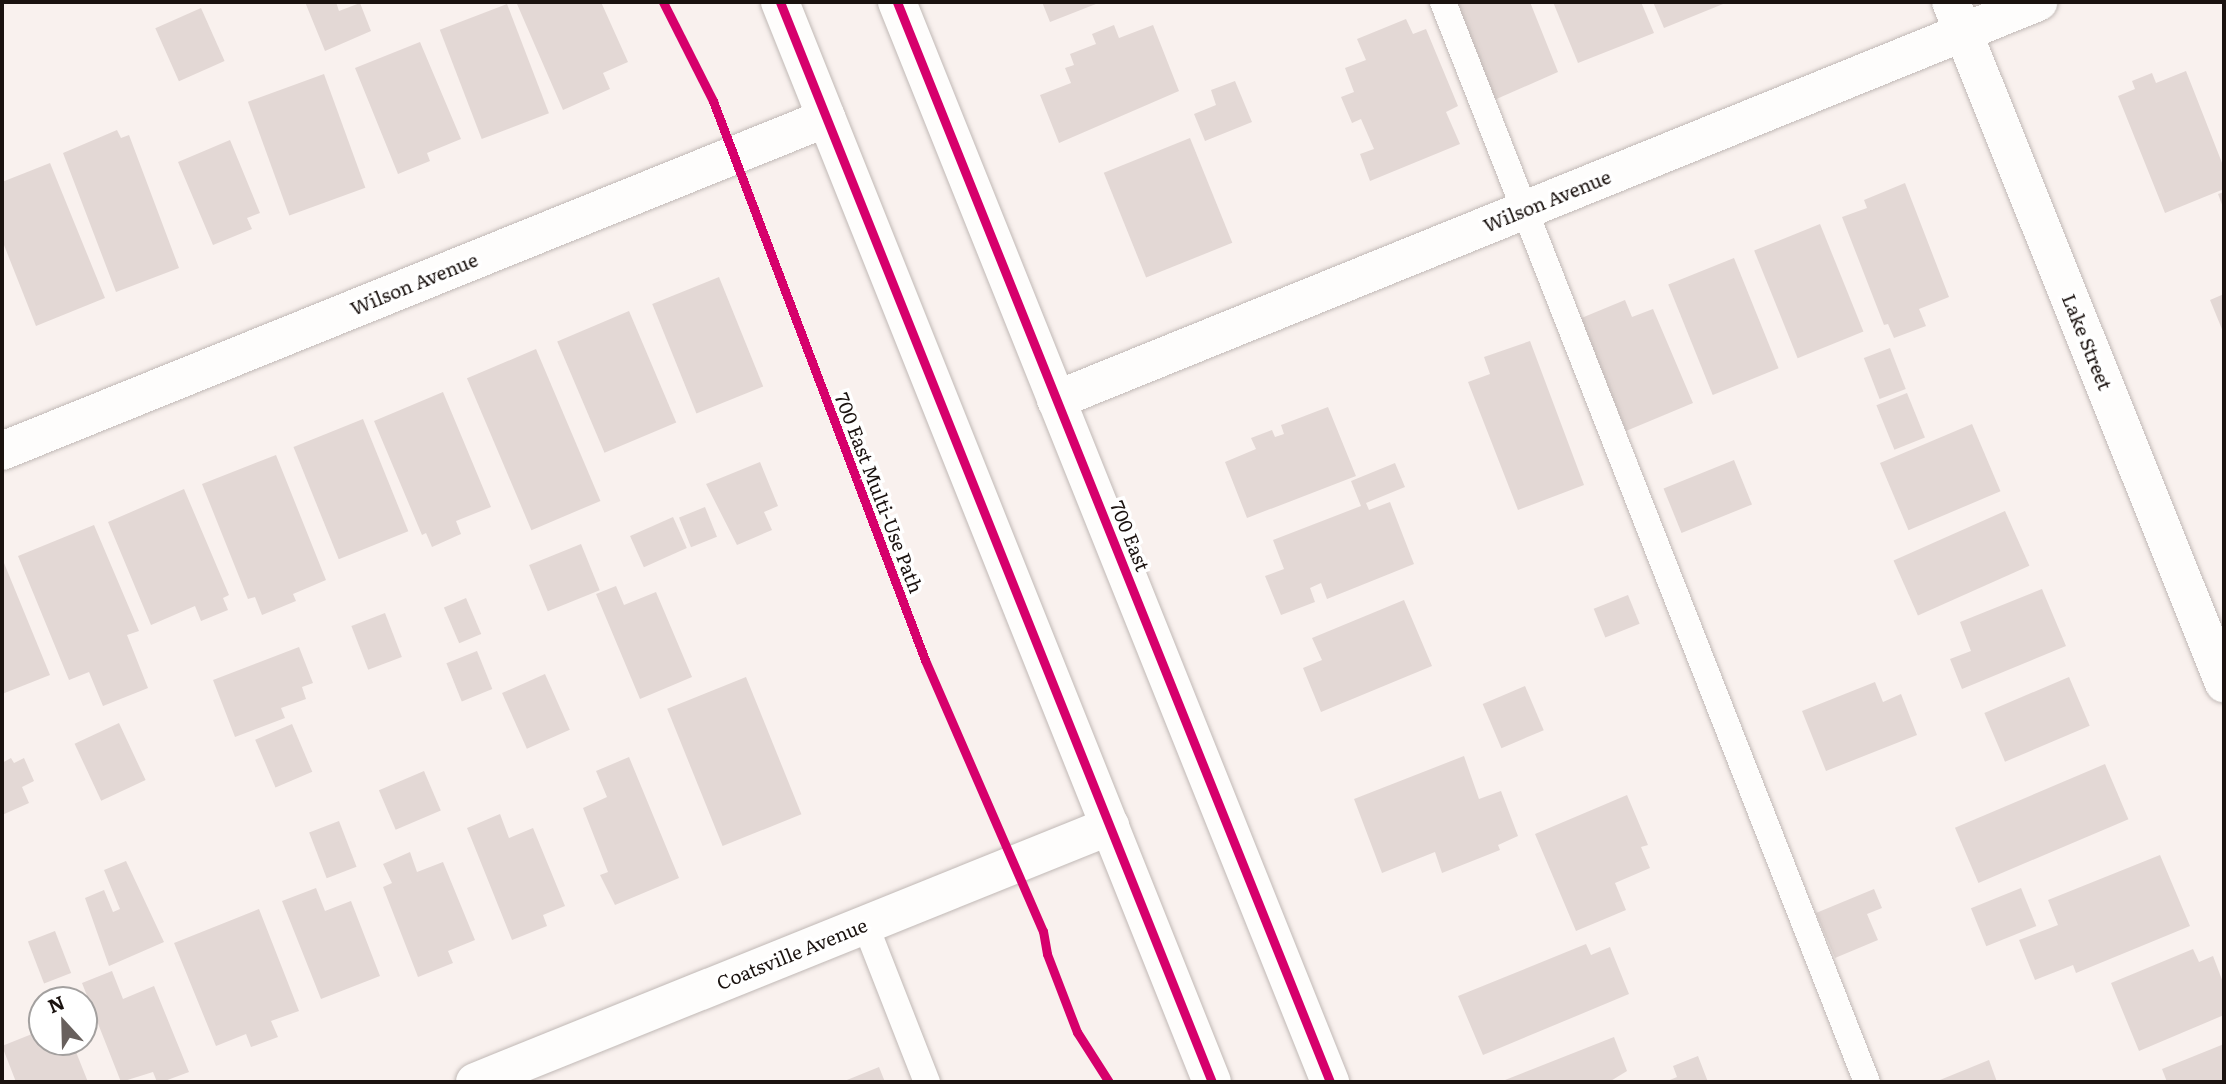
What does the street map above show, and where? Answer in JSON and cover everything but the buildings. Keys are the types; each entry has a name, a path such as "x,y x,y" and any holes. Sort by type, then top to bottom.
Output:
{"street":[{"path":"780,2 1212,1082"},
{"name":"700 East","path":"897,2 1330,1082"},
{"name":"Wilson Avenue","path":"1056,400 1525,210 1957,17 2038,2"},
{"name":"Lake Street","path":"1957,17 2224,683"},
{"name":"Wilson Avenue","path":"2,451 826,118"},
{"name":"Coatsville Avenue","path":"475,1082 1110,826"}],"lane":[{"path":"1443,2 1867,1082"},
{"path":"865,924 927,1082"}],"cycle path":[{"name":"700 East Multi-Use Path","path":"663,2 713,101 925,660 1043,931 1047,954 1077,1032 1109,1082"},
{"path":"780,2 1212,1082"},
{"path":"897,2 1330,1082"}]}
